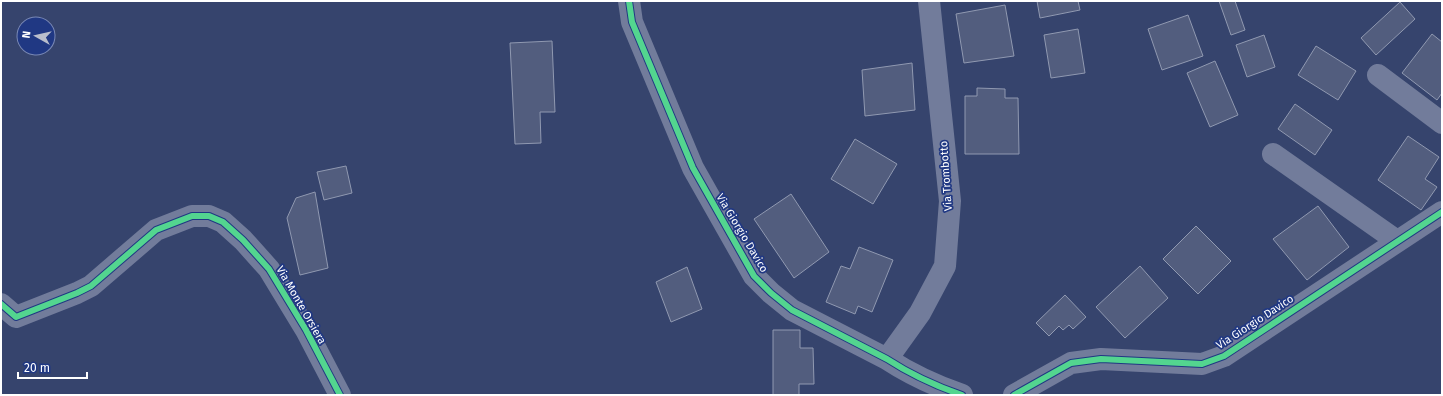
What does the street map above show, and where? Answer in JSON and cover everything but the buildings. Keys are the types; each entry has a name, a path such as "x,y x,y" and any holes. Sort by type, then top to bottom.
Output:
{"street":[{"name":"Via Giorgio Davico","path":"629,1 632,22 693,168 754,276 771,293 792,310 887,359 899,367 941,387 962,395"},
{"name":"Via Trombotto","path":"887,359 920,314 945,266 950,201 929,1"},
{"path":"1378,75 1442,122"},
{"path":"1274,154 1398,241"},
{"name":"Via Giorgio Davico","path":"1014,395 1071,363 1101,359 1202,364 1224,356 1442,212"},
{"name":"Via Monte Orsiera","path":"1,304 16,317 77,293 91,286 156,230 192,216 209,216 223,222 243,240 269,269 306,330 340,395"}],"cycle path":[{"path":"629,1 632,22 693,168 754,276 771,293 792,310 887,359 914,375 962,395"},
{"path":"1014,395 1071,363 1101,359 1202,364 1224,356 1442,212"},
{"path":"1,304 16,317 77,293 91,286 156,230 192,216 209,216 223,222 243,240 269,269 306,330 340,395"}]}
